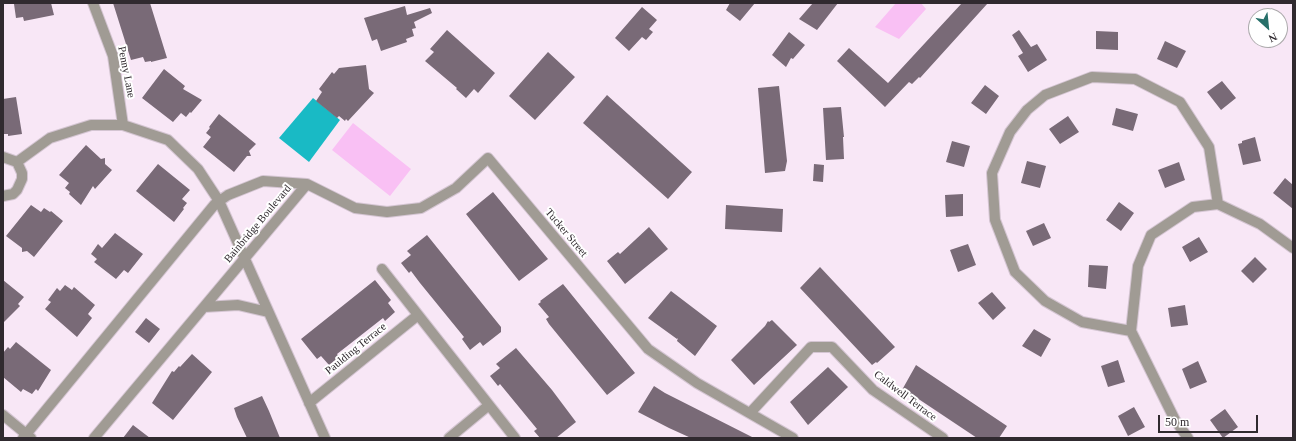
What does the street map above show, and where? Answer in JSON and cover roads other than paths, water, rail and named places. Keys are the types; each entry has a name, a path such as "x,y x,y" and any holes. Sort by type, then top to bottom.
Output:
{"street":[{"name":"Penny Lane","path":"93,3 113,56 123,124"},
{"path":"1131,331 1082,322 1045,301 1015,272 995,220 992,173 1010,132 1027,110 1046,95 1092,76 1134,79 1180,102 1209,147 1218,204"},
{"path":"17,162 50,138 91,125 123,124 168,140 198,169 219,201 244,260 325,438"},
{"path":"3,157 17,162 22,173 21,185 13,194 3,196"},
{"name":"Tucker Street","path":"307,184 355,208 387,212 421,208 456,188 488,158 648,349 697,383 793,438"},
{"name":"Bainbridge Boulevard","path":"27,437 215,204 228,195 263,181 307,184"},
{"name":"Bainbridge Boulevard","path":"94,438 307,184"},
{"path":"1188,438 1175,420 1131,331 1138,266 1151,235 1193,207 1218,204 1260,224 1293,248"},
{"path":"382,269 514,438"},
{"path":"204,307 238,305 268,312"},
{"name":"Paulding Terrace","path":"309,403 418,314"},
{"name":"Caldwell Terrace","path":"750,413 811,347 832,347 873,390 943,438"},
{"path":"449,438 489,405"},
{"path":"3,415 27,437"}],"water":[{"path":"313,98 340,120 309,162 279,138"}]}
